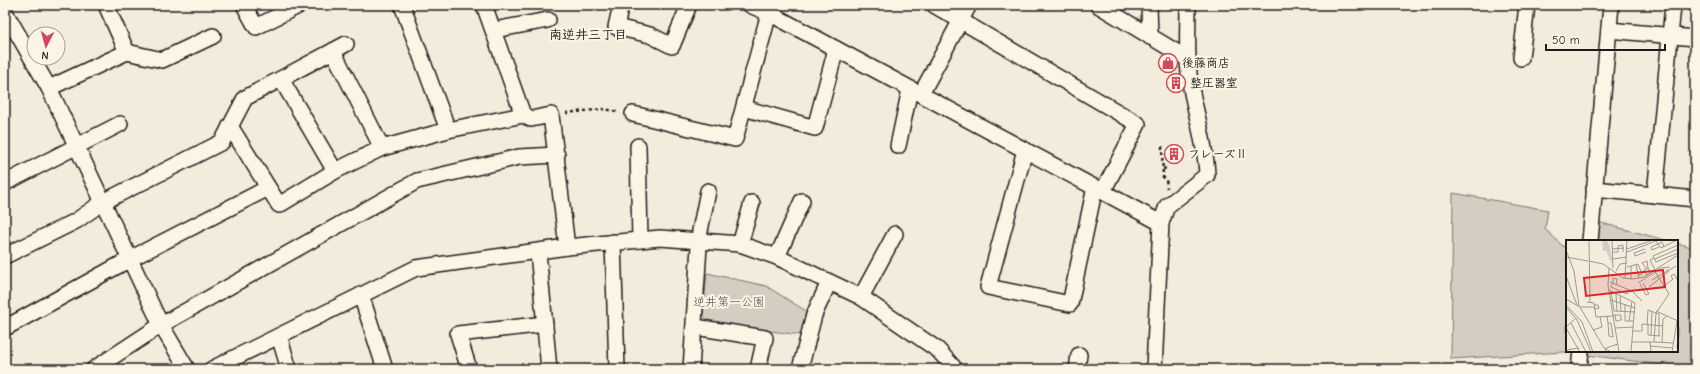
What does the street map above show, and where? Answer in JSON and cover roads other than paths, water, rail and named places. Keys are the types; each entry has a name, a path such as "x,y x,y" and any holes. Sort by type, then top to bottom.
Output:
{"street":[{"path":"106,5 127,52"},
{"path":"244,5 256,27 300,5"},
{"path":"402,5 448,130"},
{"path":"484,5 523,115"},
{"path":"620,5 616,27 650,35 672,46 689,5"},
{"path":"750,5 771,9 836,49 1161,223"},
{"path":"934,5 1138,124 1099,189 1070,304 988,287 1025,150"},
{"path":"898,146 915,92 969,5"},
{"path":"1098,5 1188,59"},
{"path":"1149,5 1150,37"},
{"path":"1154,369 1161,223 1167,206 1207,175 1206,160 1190,81 1188,59 1188,5"},
{"path":"1521,58 1527,5"},
{"path":"1590,240 1611,5"},
{"path":"1655,195 1673,5"},
{"path":"633,114 735,138 771,9"},
{"path":"5,12 10,32 49,88 78,146 161,325 187,369"},
{"path":"494,30 548,20"},
{"path":"1609,30 1695,38"},
{"path":"49,88 127,52 162,60 213,36"},
{"path":"5,256 76,221 103,202 222,142 245,98 346,44"},
{"path":"744,108 815,128 836,49"},
{"path":"333,51 382,148"},
{"path":"281,79 335,171"},
{"path":"230,126 279,205 335,171 382,148 448,130 523,115 531,119 551,115 567,247"},
{"path":"5,183 120,124"},
{"path":"638,146 640,240"},
{"path":"94,369 161,325 417,181 519,157 557,155"},
{"path":"5,328 130,259 268,188"},
{"path":"1594,190 1695,199"},
{"path":"691,369 695,327 700,231 708,191"},
{"path":"777,257 802,201"},
{"path":"740,244 752,203"},
{"path":"861,297 895,234"},
{"path":"212,369 416,268 567,247 660,238 740,244 777,257 861,297 938,350 955,369"},
{"path":"613,242 617,369"},
{"path":"538,252 549,369"},
{"path":"800,369 814,315 829,282"},
{"path":"361,295 385,369"},
{"path":"468,369 458,334 545,324"},
{"path":"695,327 765,338 758,369"},
{"path":"279,336 289,369"},
{"path":"1579,369 1581,352"}],"place":[{"name":"後藤商店","path":"1168,63"},
{"name":"整圧器室","path":"1176,83"},
{"name":"フレーズⅡ","path":"1174,154"}],"district":[{"name":"南逆井三丁目","path":"588,34"}],"park label":[{"name":"逆井第一公園","path":"729,302"}]}
